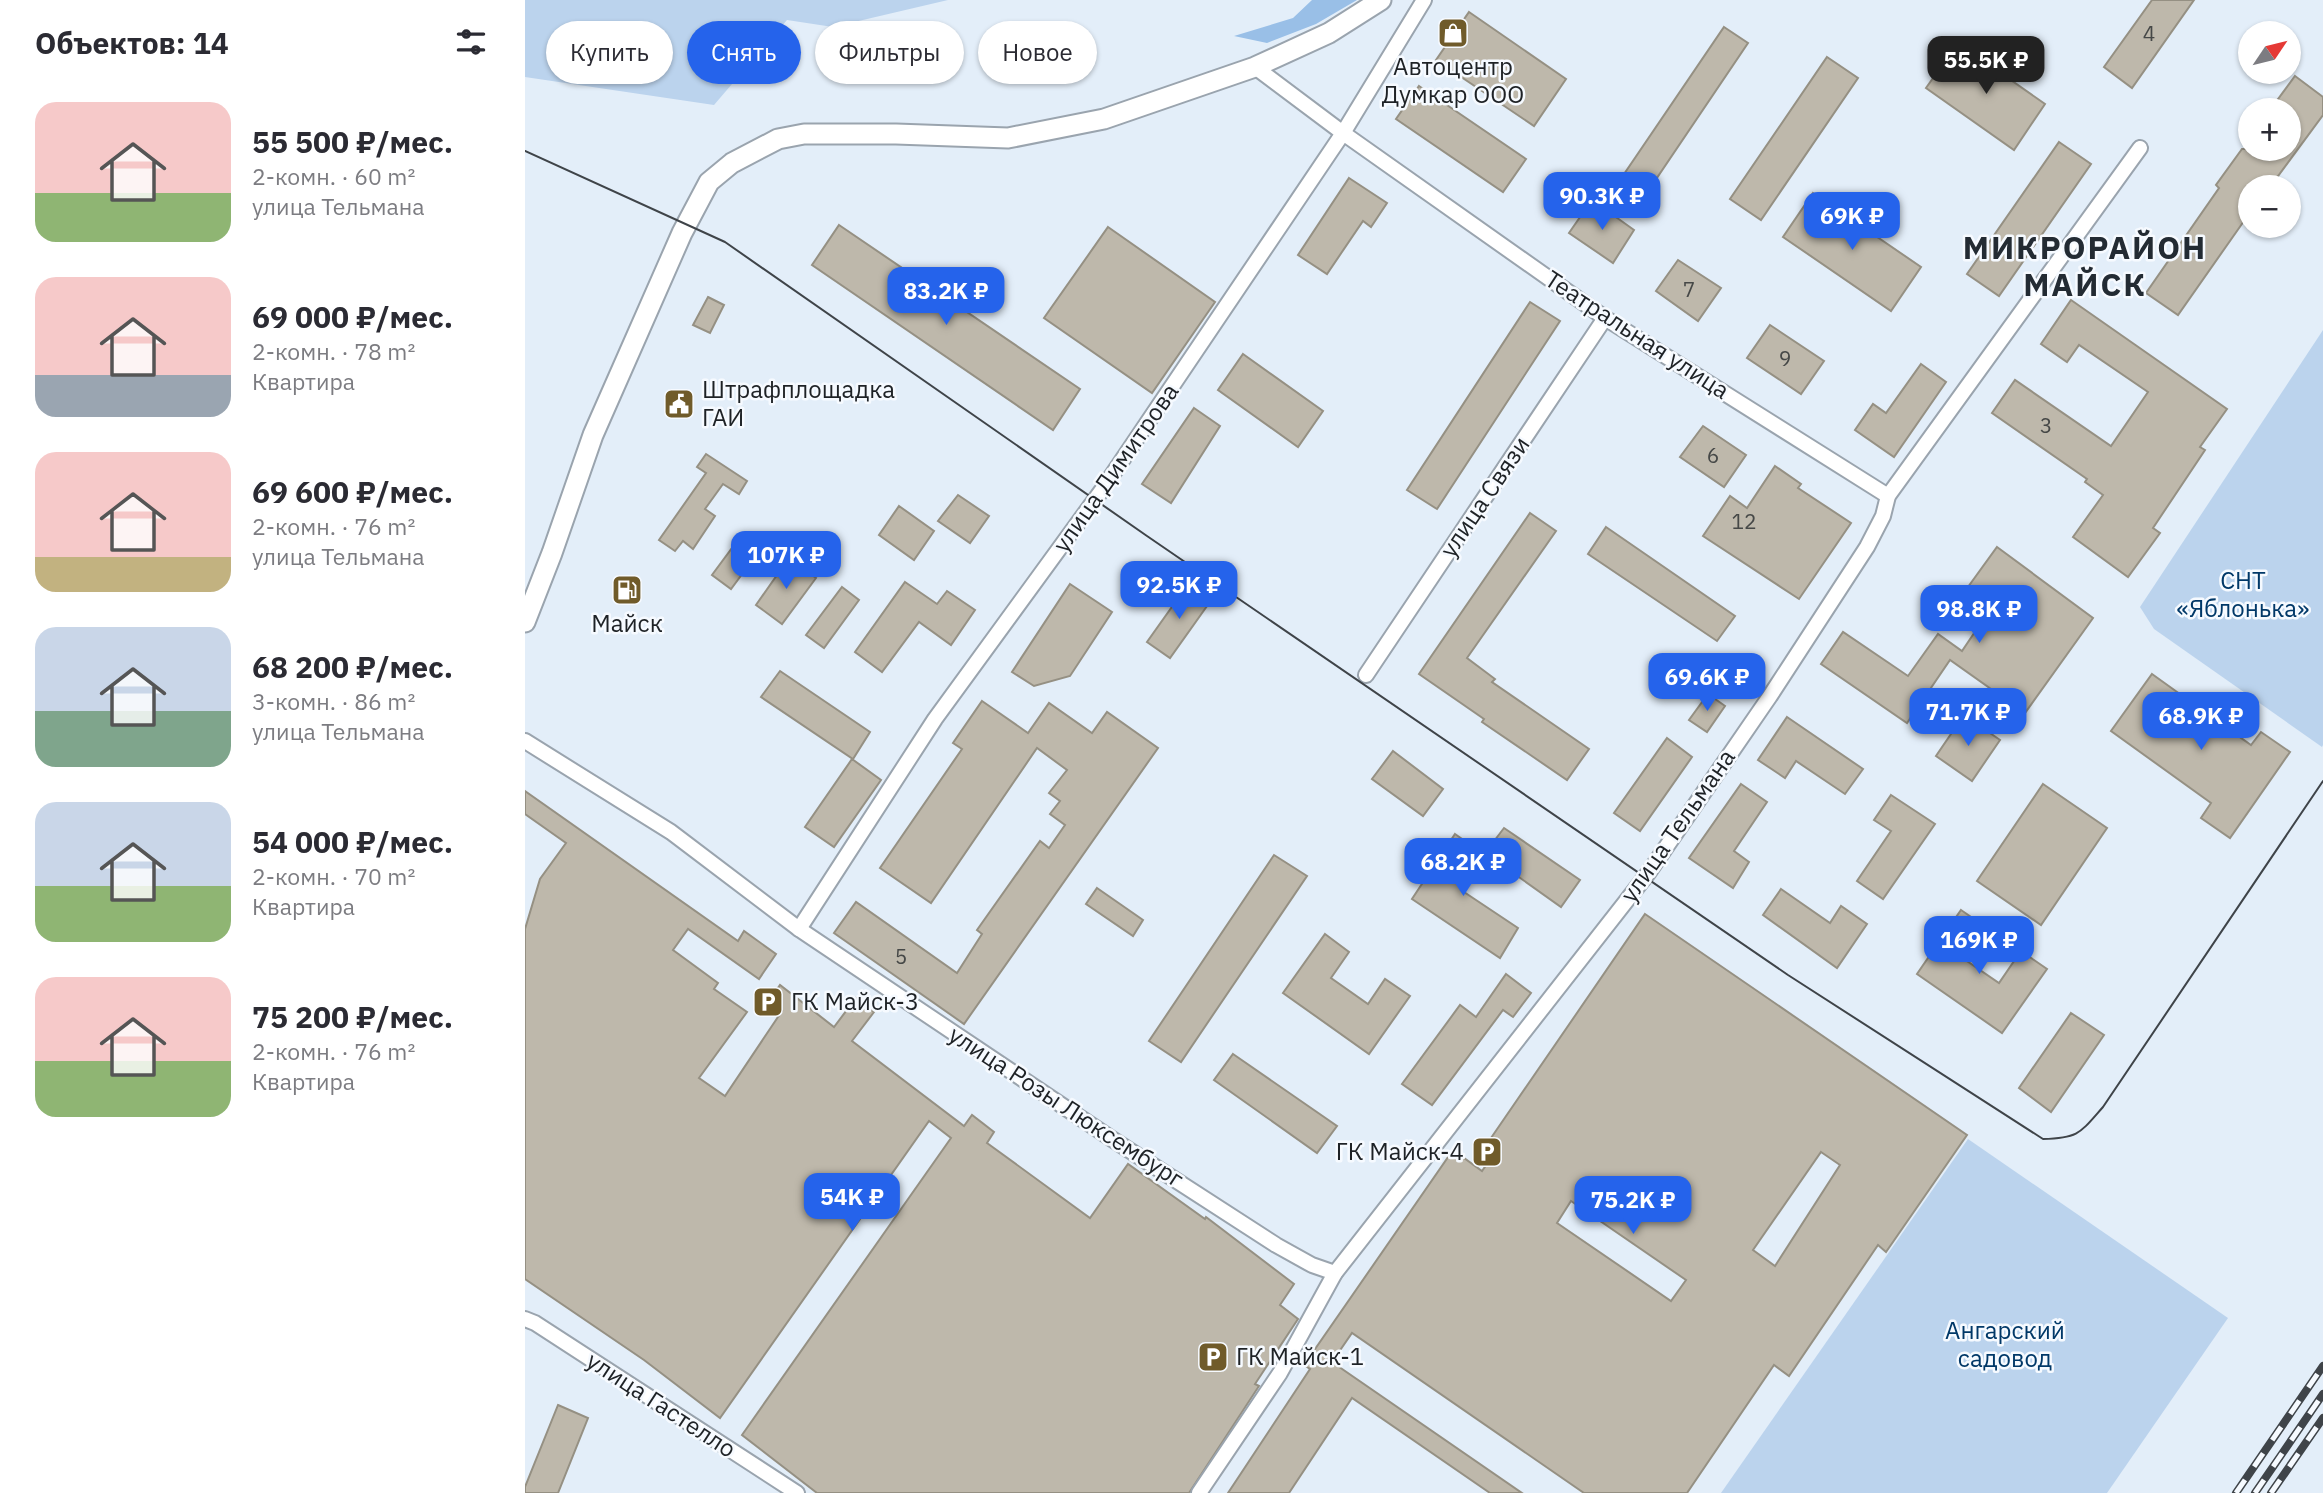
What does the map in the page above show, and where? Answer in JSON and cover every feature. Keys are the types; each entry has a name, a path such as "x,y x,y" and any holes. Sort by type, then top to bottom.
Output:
{"street":[{"path":"525,622 593,435 682,233 709,182 732,163 778,139 804,135 895,134 1008,138 1104,119 1255,67 1329,33 1381,0"},
{"name":"улица Димитрова","path":"799,929 935,719 1103,490 1343,133 1424,0"},
{"name":"Театральная улица","path":"1255,67 1343,133 1605,318 1888,496"},
{"name":"улица Тельмана","path":"1199,1493 1280,1373 1335,1273 1649,872 1770,696 1867,547 1883,516 1888,496 2140,148"},
{"name":"улица Связи","path":"1366,676 1605,318"},
{"name":"улица Розы Люксембург","path":"525,741 671,832 799,929 1112,1139 1276,1245 1312,1265 1335,1273"},
{"name":"улица Гастелло","path":"525,1319 797,1493"}],"green space":[{"path":"525,0 948,0 859,21 815,21 815,24 787,20 687,21 687,84 732,84 714,105 572,84 673,84 673,21 546,21 546,80 525,77"},
{"name":"СНТ «Яблонька»","path":"2323,330 2322,747 2154,629 2140,607"},
{"name":"Ангарский садовод","path":"1968,1139 2228,1318 2107,1493 1721,1493"}],"shaded area":[{"path":"1312,0 1357,0 1316,24 1267,43 1234,36 1293,18"}],"building":[{"path":"2152,0 2194,0 2132,88 2104,67"},
{"path":"1469,12 1566,79 1534,126 1436,60"},
{"path":"1724,27 1748,43 1644,197 1620,180"},
{"path":"1958,43 2045,104 2014,150 1926,88"},
{"path":"1827,57 1858,78 1761,220 1730,199"},
{"path":"2301,80 2323,97 2323,115 2301,145 2301,98 2279,98 2289,84 2301,84"},
{"path":"1419,86 1526,159 1503,192 1396,119"},
{"path":"2059,142 2091,164 1999,296 1967,274"},
{"path":"2238,155 2238,161 2289,161 2279,175 2238,175 2238,230 2178,315 2146,293 2219,188 2216,185"},
{"path":"1349,178 1387,203 1371,227 1363,221 1327,274 1298,255"},
{"path":"1813,193 1921,267 1891,311 1783,237"},
{"path":"1592,200 1634,230 1613,263 1569,233"},
{"path":"839,225 1080,389 1053,430 812,265"},
{"path":"1108,227 1215,302 1152,393 1044,318"},
{"path":"1678,260 1721,288 1698,321 1656,291"},
{"path":"708,297 724,305 710,333 693,325"},
{"path":"2071,300 2227,409 2200,447 2205,450 2153,528 2160,533 2128,577 2073,537 2103,495 2085,482 2087,479 1992,413 2015,380 2111,446 2148,392 2079,345 2067,362 2041,344"},
{"path":"1530,302 1560,321 1437,509 1407,490"},
{"path":"1770,325 1824,361 1801,394 1747,358"},
{"path":"1243,354 1323,411 1298,447 1218,390"},
{"path":"1921,364 1946,382 1894,457 1855,430 1873,404 1886,413"},
{"path":"1194,408 1220,426 1171,503 1142,484"},
{"path":"1703,426 1746,455 1724,487 1680,457"},
{"path":"706,454 747,481 739,494 723,484 705,509 715,516 693,549 683,541 675,551 659,540 706,473 697,467"},
{"path":"1775,466 1801,484 1798,488 1851,523 1799,599 1703,536 1730,496 1747,508"},
{"path":"958,495 989,516 970,543 938,521"},
{"path":"899,506 934,531 914,560 879,535"},
{"path":"1530,513 1556,531 1467,658 1495,679 1492,682 1589,749 1567,780 1482,722 1484,719 1419,674"},
{"path":"1606,527 1735,616 1717,641 1588,554"},
{"path":"735,544 754,558 731,589 712,575"},
{"path":"1997,547 2093,618 2025,713 1950,660 1907,723 1821,664 1843,632 1908,676 1938,634 1962,651 1993,605 1968,587"},
{"path":"789,558 816,578 782,624 756,605"},
{"path":"905,582 937,604 947,591 975,610 951,645 919,622 882,672 855,652"},
{"path":"1189,583 1212,599 1170,658 1147,642"},
{"path":"1070,584 1112,612 1070,676 1034,686 1012,672"},
{"path":"842,587 859,600 824,648 806,635"},
{"path":"780,671 870,732 853,759 761,697"},
{"path":"2152,674 2251,745 2261,732 2290,752 2230,838 2201,818 2211,803 2111,731"},
{"path":"1708,694 1725,706 1707,732 1689,720"},
{"path":"982,701 1028,733 1049,703 1092,733 1107,712 1158,748 964,1024 834,933 856,902 957,973 982,934 977,930 1040,841 1049,848 1065,825 1050,814 1060,801 1049,793 1067,770 1037,748 931,903 880,868 962,749 953,743"},
{"path":"1964,715 2000,740 1972,781 1936,756"},
{"path":"1787,717 1863,769 1845,794 1796,761 1785,778 1758,760"},
{"path":"1667,738 1692,757 1640,831 1614,813"},
{"path":"1393,751 1443,789 1423,816 1372,779"},
{"path":"852,759 881,780 834,847 805,827"},
{"path":"1741,784 1767,802 1734,851 1749,862 1733,888 1689,858"},
{"path":"2043,784 2107,828 2041,925 1977,881"},
{"path":"525,791 738,941 744,931 776,954 759,979 688,929 673,950 718,983 714,989 747,1012 699,1078 725,1096 782,1011 769,1001 780,985 834,1027 856,998 874,1012 852,1041 964,1126 972,1115 994,1132 987,1143 1090,1218 1128,1164 1205,1219 1206,1217 1294,1284 1280,1305 1298,1319 1255,1384 1259,1386 1189,1493 817,1493 742,1435 951,1138 929,1121 720,1418 644,1360 525,1279 525,929 540,879 566,843 525,814"},
{"path":"1891,795 1935,824 1883,899 1857,881 1891,831 1874,820"},
{"path":"1504,828 1580,880 1561,907 1485,853"},
{"path":"1455,834 1485,855 1461,890 1518,928 1500,958 1412,899"},
{"path":"1274,855 1307,876 1181,1062 1149,1041"},
{"path":"1097,888 1143,920 1133,936 1086,904"},
{"path":"1781,889 1830,923 1841,906 1867,924 1837,968 1763,915"},
{"path":"1961,910 1987,928 1964,959 1999,983 2021,951 2047,969 2002,1033 1917,974"},
{"path":"1645,914 1967,1135 1886,1252 1878,1245 1789,1376 1774,1365 1687,1493 1584,1493 1352,1333 1332,1362 1522,1493 1490,1493 1352,1398 1289,1493 1228,1493 1310,1369 1304,1365 1453,1150 1482,1171 1500,1145 1491,1138","holes":["1821,1152 1840,1165 1775,1266 1753,1250","1571,1201 1686,1280 1671,1301 1557,1223"]},
{"path":"1325,934 1349,952 1331,978 1368,1004 1385,979 1410,996 1369,1054 1283,993"},
{"path":"1506,974 1531,993 1513,1017 1503,1010 1432,1105 1402,1084 1460,1005 1476,1017"},
{"path":"2071,1013 2104,1035 2051,1112 2019,1088"},
{"path":"1233,1054 1337,1126 1317,1153 1214,1080"},
{"path":"558,1405 588,1418 558,1493 525,1493 525,1487"}],"tram line":[{"path":"525,151 725,242 1147,536 1788,975 2043,1139 2064,1137 2078,1132 2103,1107 2323,781"}],"railway":[{"path":"2236,1493 2323,1366"},
{"path":"2255,1493 2323,1394"},
{"path":"2271,1493 2323,1418"}],"place":[{"name":"Автоцентр Думкар ООО","path":"1453,33"},
{"name":"Штрафплощадка ГАИ","path":"679,404"},
{"name":"Майск","path":"627,590"},
{"name":"ГК Майск-3","path":"768,1002"},
{"name":"ГК Майск-4","path":"1487,1152"},
{"name":"ГК Майск-1","path":"1213,1357"}],"district":[{"name":"МИКРОРАЙОН МАЙСК","path":"2085,266"}]}
